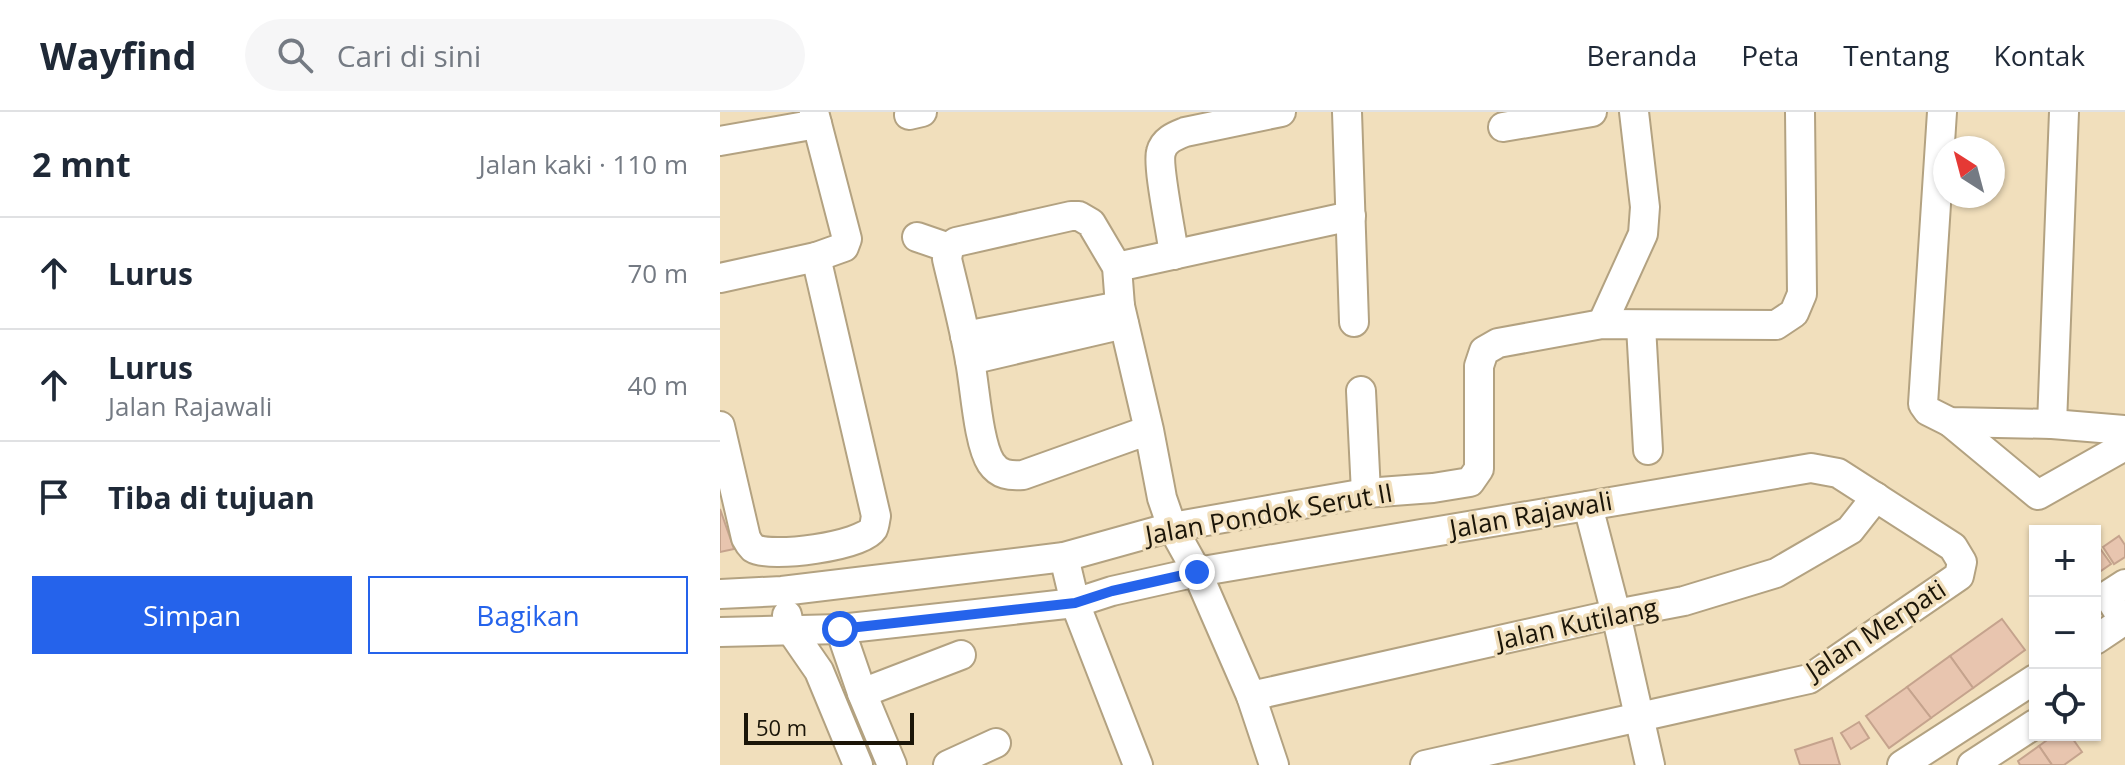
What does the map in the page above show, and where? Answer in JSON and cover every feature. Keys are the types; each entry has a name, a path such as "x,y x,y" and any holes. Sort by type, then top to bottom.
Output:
{"street":[{"path":"1174,255 1160,159 1165,144 1173,136 1185,132 1281,112"},
{"path":"1347,112 1354,322"},
{"path":"1503,127 1592,112"},
{"path":"1634,112 1645,207 1643,234 1602,324 1776,325 1794,313 1802,294 1800,112"},
{"path":"1942,112 1923,404 1928,411 1950,422 2038,495 2125,446"},
{"path":"2052,424 2064,112"},
{"path":"720,141 815,118 847,239 844,247 816,257 720,278"},
{"path":"1149,430 1023,475 1001,473 991,463 985,446 968,348 947,259 949,248 956,242 1079,216 1091,223 1117,267 1122,315 1149,430 1162,498 1172,527 1197,572 1251,696 1274,765"},
{"path":"1117,267 1351,216"},
{"path":"917,237 949,248"},
{"path":"720,426 746,538 752,547 764,551 810,550 861,539 873,529 876,516 816,257"},
{"path":"968,348 1122,315"},
{"name":"Jalan Pondok Serut II","path":"720,594 782,591 1064,557 1172,527 1366,493 1466,484 1479,469 1479,366 1484,351 1498,343 1602,324"},
{"path":"1641,326 1648,450"},
{"path":"1361,391 1366,493"},
{"path":"1950,422 2052,424 2125,430"},
{"name":"Jalan Rajawali","path":"720,632 840,629 1075,603 1112,591 1197,572 1811,468 1838,473 1953,547 1962,562"},
{"name":"Jalan Kutilang","path":"1251,696 1684,601 1776,573 1850,530 1876,497"},
{"path":"1588,506 1650,765"},
{"path":"1064,557 1075,603 1138,765"},
{"name":"Jalan Merpati","path":"1425,765 1809,679 1959,576 1962,562"},
{"path":"2101,636 2124,621 2108,595 2125,584"},
{"path":"782,591 790,629 819,671 858,765"},
{"path":"840,629 892,765"},
{"path":"862,693 961,655"},
{"path":"1902,765 2029,683"},
{"path":"1972,765 2029,728"},
{"path":"948,765 996,743"}],"building":[{"path":"720,509 734,549 720,552"},
{"path":"2119,536 2125,545 2125,557 2114,564 2103,547"},
{"path":"2101,550 2111,564 2101,571"},
{"path":"2002,619 2025,650 1973,688 1950,656"},
{"path":"1950,656 1973,688 1931,718 1907,687"},
{"path":"1907,687 1931,718 1889,748 1866,716"},
{"path":"1859,722 1869,738 1851,749 1841,733"},
{"path":"1832,738 1840,765 1800,765 1795,750"},
{"path":"2046,741 2074,741 2082,752 2064,765 2052,765 2039,746"},
{"path":"2039,746 2052,765 2020,765 2018,761"}],"route":[{"path":"840,629 1075,603 1112,591 1197,572"}]}
